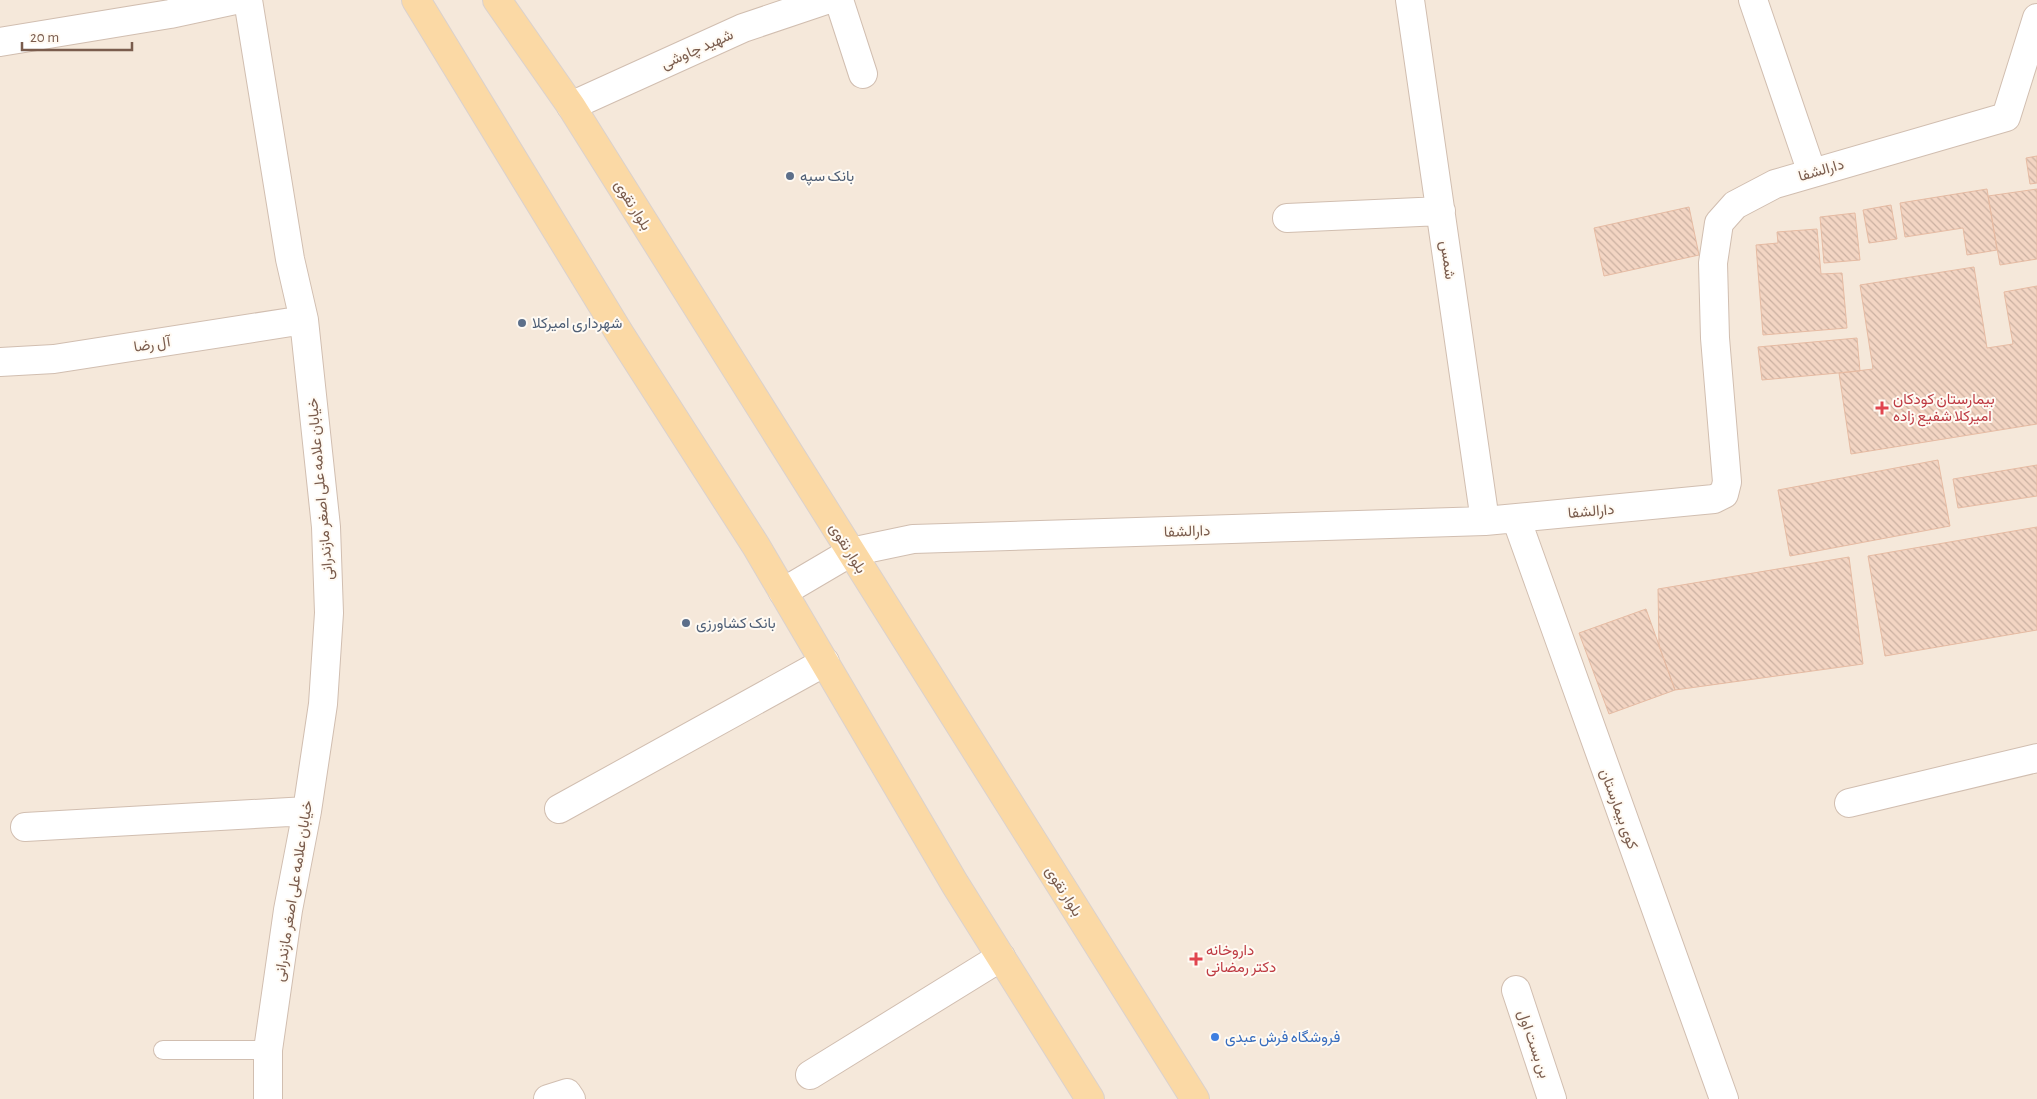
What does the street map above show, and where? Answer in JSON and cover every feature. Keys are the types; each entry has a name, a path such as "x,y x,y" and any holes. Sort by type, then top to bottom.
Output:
{"main road":[{"path":"416,0 620,334 756,546 1001,958 1090,1099"},
{"name":"بلوار نقوی","path":"497,0 571,106 1196,1099"}],"street":[{"path":"0,42 170,14 235,0"},
{"name":"خیابان علامه علی اصغر مازندرانی","path":"248,0 290,259 304,320 326,527 329,613 322,704 307,811 288,910 268,1050 268,1099"},
{"name":"شهید چاوشی","path":"571,106 743,28 826,0"},
{"path":"839,0 863,74"},
{"name":"شمس","path":"1410,0 1485,521"},
{"path":"1753,0 1812,172"},
{"name":"دارالشفا","path":"783,592 850,552 913,539 1485,521 1714,499 1724,494 1727,482 1715,338 1712,263 1719,223 1735,205 1775,184 2006,117 2037,18"},
{"path":"1287,218 1441,211"},
{"name":"آل رضا","path":"0,362 54,360 304,320"},
{"name":"کوی بیمارستان","path":"1516,518 1724,1099"},
{"path":"559,809 825,662"},
{"path":"1848,803 2037,758"},
{"path":"25,827 307,811"},
{"path":"810,1075 1001,958"},
{"name":"بن بست اول","path":"1516,990 1552,1099"},
{"path":"548,1099 567,1093 571,1099"}],"lane":[{"path":"163,1050 268,1050"}],"shaded area":[{"path":"0,0 2037,0 2037,1099 0,1099"}],"building":[{"path":"2037,156 2037,183 2030,184 2026,158"},
{"path":"1987,189 1997,250 1967,255 1963,228 1905,237 1900,203"},
{"path":"2037,189 2037,259 2000,265 1988,196"},
{"path":"1891,205 1897,239 1869,243 1863,210"},
{"path":"1689,207 1699,255 1604,276 1594,228"},
{"path":"1855,213 1860,260 1824,263 1820,217"},
{"path":"1817,229 1821,274 1842,273 1847,328 1763,335 1756,245 1778,243 1777,232"},
{"path":"1974,267 1987,348 2013,344 2004,292 2037,286 2037,424 1851,454 1839,373 1873,369 1860,285"},
{"path":"1857,338 1860,371 1762,380 1758,347"},
{"path":"1938,460 1950,526 1790,556 1778,490"},
{"path":"2037,465 2037,496 1958,508 1953,479"},
{"path":"2037,527 2037,630 1885,656 1868,556"},
{"path":"1849,557 1863,664 1675,690 1659,646 1658,589"},
{"path":"1646,609 1675,690 1609,714 1579,633"}],"place":[{"name":"بانک سپه","path":"790,176"},
{"name":"شهرداری امیرکلا","path":"522,323"},
{"name":"بیمارستان کودکان امیرکلا شفیع زاده","path":"1882,408"},
{"name":"بانک کشاورزی","path":"686,623"},
{"name":"داروخانه دکتر رمضانی","path":"1196,959"},
{"name":"فروشگاه فرش عبدی","path":"1215,1037"}]}
